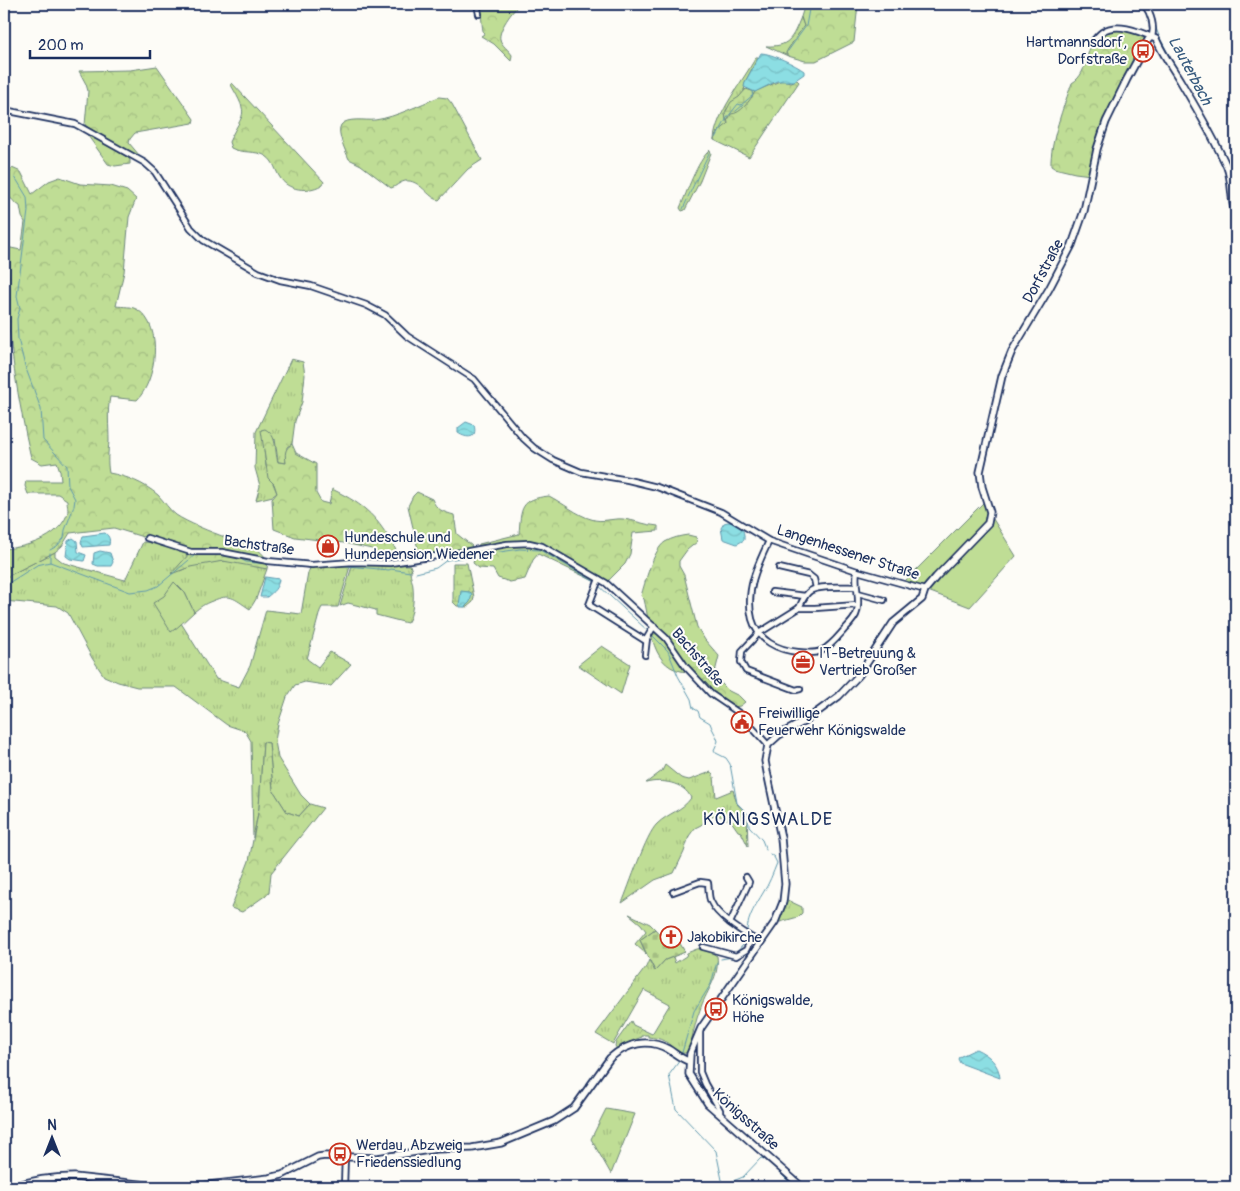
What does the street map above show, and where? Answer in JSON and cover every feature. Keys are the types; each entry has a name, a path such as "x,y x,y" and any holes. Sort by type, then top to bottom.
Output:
{"street":[{"path":"477,4 479,14"},
{"path":"1144,4 1151,14 1154,29 1152,37"},
{"path":"1090,44 1102,32 1108,29 1120,28 1136,31 1156,39 1220,154 1229,174 1236,216"},
{"name":"Dorfstraße","path":"925,590 957,553 988,522 990,512 982,487 980,472 1002,376 1012,351 1049,289 1072,245 1084,211 1097,149 1106,122 1138,57 1148,40 1152,37"},
{"name":"Langenhessener Straße","path":"4,110 80,126 145,163 155,172 194,232 208,244 248,267 268,276 337,295 385,315 407,336 474,380 523,438 548,458 582,472 648,484 715,509 769,542 857,571 925,590"},
{"name":"Bachstraße","path":"147,538 192,552 222,552 268,561 312,565 390,562 507,544 529,543 542,546 598,582 654,626 666,638 686,667 711,694 740,713 768,745"},
{"path":"769,542 757,567 751,590 752,618 759,633 767,642 779,649 807,653 821,652 829,646 857,613 857,571"},
{"path":"779,568 809,575 814,579 816,588"},
{"name":"Bachstraße","path":"598,582 589,605 646,641"},
{"path":"800,689 796,690 761,678 744,669 741,659 742,651 759,633 798,608 811,590 816,588 856,587"},
{"path":"12,1187 38,1180 74,1177 166,1187 191,1187 282,1175 318,1157 334,1155 377,1158 436,1149 472,1148 501,1143 554,1121 574,1108 610,1058 631,1044 660,1045 686,1060 700,1028 777,918 783,902 785,884 781,838 765,761 768,745 779,735 805,721 840,696 859,675 893,623 922,599 925,590"},
{"path":"772,592 805,596"},
{"path":"858,593 884,600"},
{"path":"798,608 857,605"},
{"name":"Bachstraße","path":"645,655 646,641 654,626"},
{"path":"730,923 749,882 746,877"},
{"path":"673,892 700,882 708,883 712,905 730,923 760,943"},
{"path":"704,946 732,955 743,953 752,938"},
{"path":"700,1028 700,1072 720,1110 720,1114"},
{"name":"Königsstraße","path":"686,1060 689,1074 708,1104 802,1187"},
{"path":"344,1187 346,1156"}],"green space":[{"path":"480,4 520,4 507,20 500,35 502,43 512,55 511,61 494,44 481,36 484,34 479,10"},
{"path":"805,4 858,4 854,42 816,61 805,61 788,56 786,53 788,49 804,26 801,17"},
{"path":"801,17 804,26 786,53 788,56 766,46 780,45 789,40"},
{"path":"1120,28 1136,31 1148,37 1111,111 1091,175 1054,168 1051,166 1053,146 1058,124 1072,83 1082,72 1095,38 1103,32"},
{"path":"756,57 758,57 745,82 744,94 725,114 728,125 717,133 714,140 719,119"},
{"path":"157,66 194,119 193,123 135,133 129,143 138,156 85,125 88,91 79,71 130,70"},
{"path":"782,80 791,82 797,80 799,82 749,157 714,140 720,130 728,124 726,110 744,94 744,89 754,92"},
{"path":"232,83 324,182 323,184 307,189 295,188 281,179 266,156 231,148 229,142 242,114 241,103 231,85"},
{"path":"746,89 755,92 742,109 731,114 728,120 726,120 725,113 731,102"},
{"path":"439,97 447,98 452,104 482,160 468,169 439,200 410,181 405,181 391,188 361,165 349,159 342,142 341,125 352,120 375,120 399,114"},
{"path":"86,133 127,157 130,160 130,164 115,166 108,164"},
{"path":"710,150 711,153 700,181 685,210 682,211 680,208 693,177 701,161"},
{"path":"12,168 21,172 32,194 49,181 60,177 80,184 111,186 127,191 136,199 129,217 124,272 116,306 136,309 146,318 154,341 153,368 144,391 137,400 110,397 108,414 109,473 128,478 147,487 158,495 173,513 180,518 259,550 268,561 267,569 223,561 190,567 171,574 191,552 114,528 70,533 62,546 55,552 8,576 4,576 4,549 31,544 48,536 62,523 68,512 67,500 58,494 28,494 25,486 26,481 61,481 57,462 42,464 31,458 14,370 4,255 6,247 21,250 25,222 20,206 11,198 6,189 7,179"},
{"path":"291,359 303,362 305,375 302,402 295,421 292,444 287,447 286,463 278,462 275,439 264,450 266,466 277,493 273,496 256,500 260,486 255,468 256,432"},
{"path":"265,429 274,439 278,462 286,463 286,452 292,444 296,453 316,464 316,493 321,502 329,504 332,489 354,501 377,521 396,550 388,558 377,554 372,549 344,543 295,537 274,529 272,499 277,493 274,484 268,478 261,430"},
{"path":"417,492 432,499 441,510 454,515 457,534 472,546 468,552 420,558 408,506"},
{"path":"549,496 591,519 599,521 627,520 658,526 658,531 633,533 630,554 625,564 608,581 596,582 538,554 533,560 525,579 510,582 498,578 493,569 479,568 473,563 479,544 519,534 520,518 527,502 539,497"},
{"path":"983,503 1016,556 970,607 904,582"},
{"path":"688,535 696,537 697,542 687,550 679,561 679,566 684,575 697,627 719,656 714,676 729,691 739,696 745,702 740,706 733,707 713,700 705,687 689,672 676,670 666,664 654,646 644,599 641,596 653,559 661,546 670,539"},
{"path":"143,542 155,543 190,553 180,571 201,564 223,561 246,563 267,569 256,599 250,609 232,598 224,597 207,603 194,612 185,593 181,623 216,679 239,687 250,666 266,610 301,614 308,573 311,566 351,563 338,607 322,607 320,611 307,659 318,667 330,652 351,664 331,686 305,682 295,685 287,697 278,724 275,741 278,758 301,795 310,804 299,816 287,812 273,790 269,743 263,742 259,808 253,838 251,741 245,731 227,725 176,687 137,687 104,676 68,613 57,606 4,601 4,576 8,576 55,552 55,556 64,563 125,580"},
{"path":"353,563 410,565 413,601 411,616 407,623 376,615 376,610 348,603 340,606"},
{"path":"453,563 467,563 474,597 473,602 467,607 457,606 453,602"},
{"path":"174,582 185,593 194,612 171,632 153,603 164,596"},
{"path":"602,646 630,664 621,694 578,665"},
{"path":"263,742 269,743 273,790 287,812 299,816 310,804 323,808 271,873 269,893 242,912 231,908 249,861 259,808"},
{"path":"665,765 681,778 689,780 711,772 714,777 716,797 733,790 737,804 747,815 748,846 741,832 738,831 731,821 720,816 709,817 695,828 689,836 674,873 655,880 622,903 643,849 653,830 661,820 683,806 691,798 683,788 672,783 658,781 646,783 662,771"},
{"path":"785,899 802,907 802,913 798,917 780,922 778,921"},
{"path":"629,914 650,924 655,929 640,940 646,954 635,944 646,931"},
{"path":"655,929 668,944 678,940 685,952 665,960 655,971 640,940"},
{"path":"704,948 717,956 717,970 699,1012 688,1052 678,1052 664,1041 648,1037 648,1035 642,1035 642,1037 617,1049 615,1046 616,1042 631,1021 633,1025 652,1034 670,1004 644,990 613,1044 596,1034 646,967 649,960 655,971 665,960 673,957 675,963 686,956 687,953"},
{"path":"606,1109 635,1114 611,1174 591,1139"}],"water":[{"path":"761,53 790,63 804,71 804,74 794,81 777,81 755,92 744,87"},
{"path":"466,422 474,425 475,430 473,435 468,437 458,433 458,428"},
{"path":"724,523 736,523 741,527 744,533 744,540 737,544 723,539 721,528"},
{"path":"105,533 109,539 109,545 83,547 81,542 83,536"},
{"path":"73,538 77,541 78,552 86,555 84,561 70,559 66,556 68,541"},
{"path":"100,551 110,553 113,562 111,566 93,564 94,553"},
{"path":"265,577 279,579 278,585 267,597 260,597"},
{"path":"461,591 472,594 470,602 465,607 460,607 459,605"},
{"path":"976,1049 993,1060 998,1068 1000,1078 960,1063 959,1057"}],"waterway":[{"path":"788,51 806,26 810,4"},
{"name":"Lauterbach","path":"1147,4 1161,40 1201,112"},
{"path":"716,138 727,118 738,104 741,105 753,95 752,92"},
{"path":"736,111 743,105"},
{"name":"Lauterbach","path":"1207,133 1218,154"},
{"path":"688,197 709,153"},
{"path":"15,177 27,197 28,211 17,296 20,308 17,319 18,339 25,366 41,409 43,440 67,466 68,486 75,499 64,538 57,546 50,550"},
{"path":"683,209 687,200"},
{"path":"416,573 436,568 447,560 520,549 540,550 595,582"},
{"path":"50,553 50,562"},
{"path":"4,586 37,565 50,562 130,592 148,590 158,586 195,555 227,555"},
{"path":"239,558 246,562 279,565"},
{"path":"337,565 410,572"},
{"path":"286,566 333,566"},
{"path":"598,585 648,631"},
{"path":"651,634 668,651 678,676 691,699 693,708 698,711 700,717 710,723 718,741 714,750 726,758 730,764 737,803 748,814 749,826 762,840 766,850"},
{"path":"747,930 755,906 767,886 777,863 770,854"},
{"path":"735,954 744,944 745,936"},
{"path":"721,959 732,957"},
{"path":"681,1056 694,1011 711,984 717,962"},
{"path":"680,1060 669,1075 676,1109 716,1151 722,1180 726,1184 743,1177 761,1158 768,1160"},
{"path":"772,1165 794,1187"}],"place":[{"name":"Hartmannsdorf, Dorfstraße","path":"1143,51"},
{"name":"Hundeschule und Hundepension Wiedener","path":"328,546"},
{"name":"IT-Betreuung & Vertrieb Großer","path":"803,662"},
{"name":"Freiwillige Feuerwehr Königswalde","path":"742,722"},
{"name":"Jakobikirche","path":"671,937"},
{"name":"Königswalde, Höhe","path":"716,1009"},
{"name":"Werdau, Abzweig Friedenssiedlung","path":"340,1154"}],"district":[{"name":"KÖNIGSWALDE","path":"768,819"}]}
